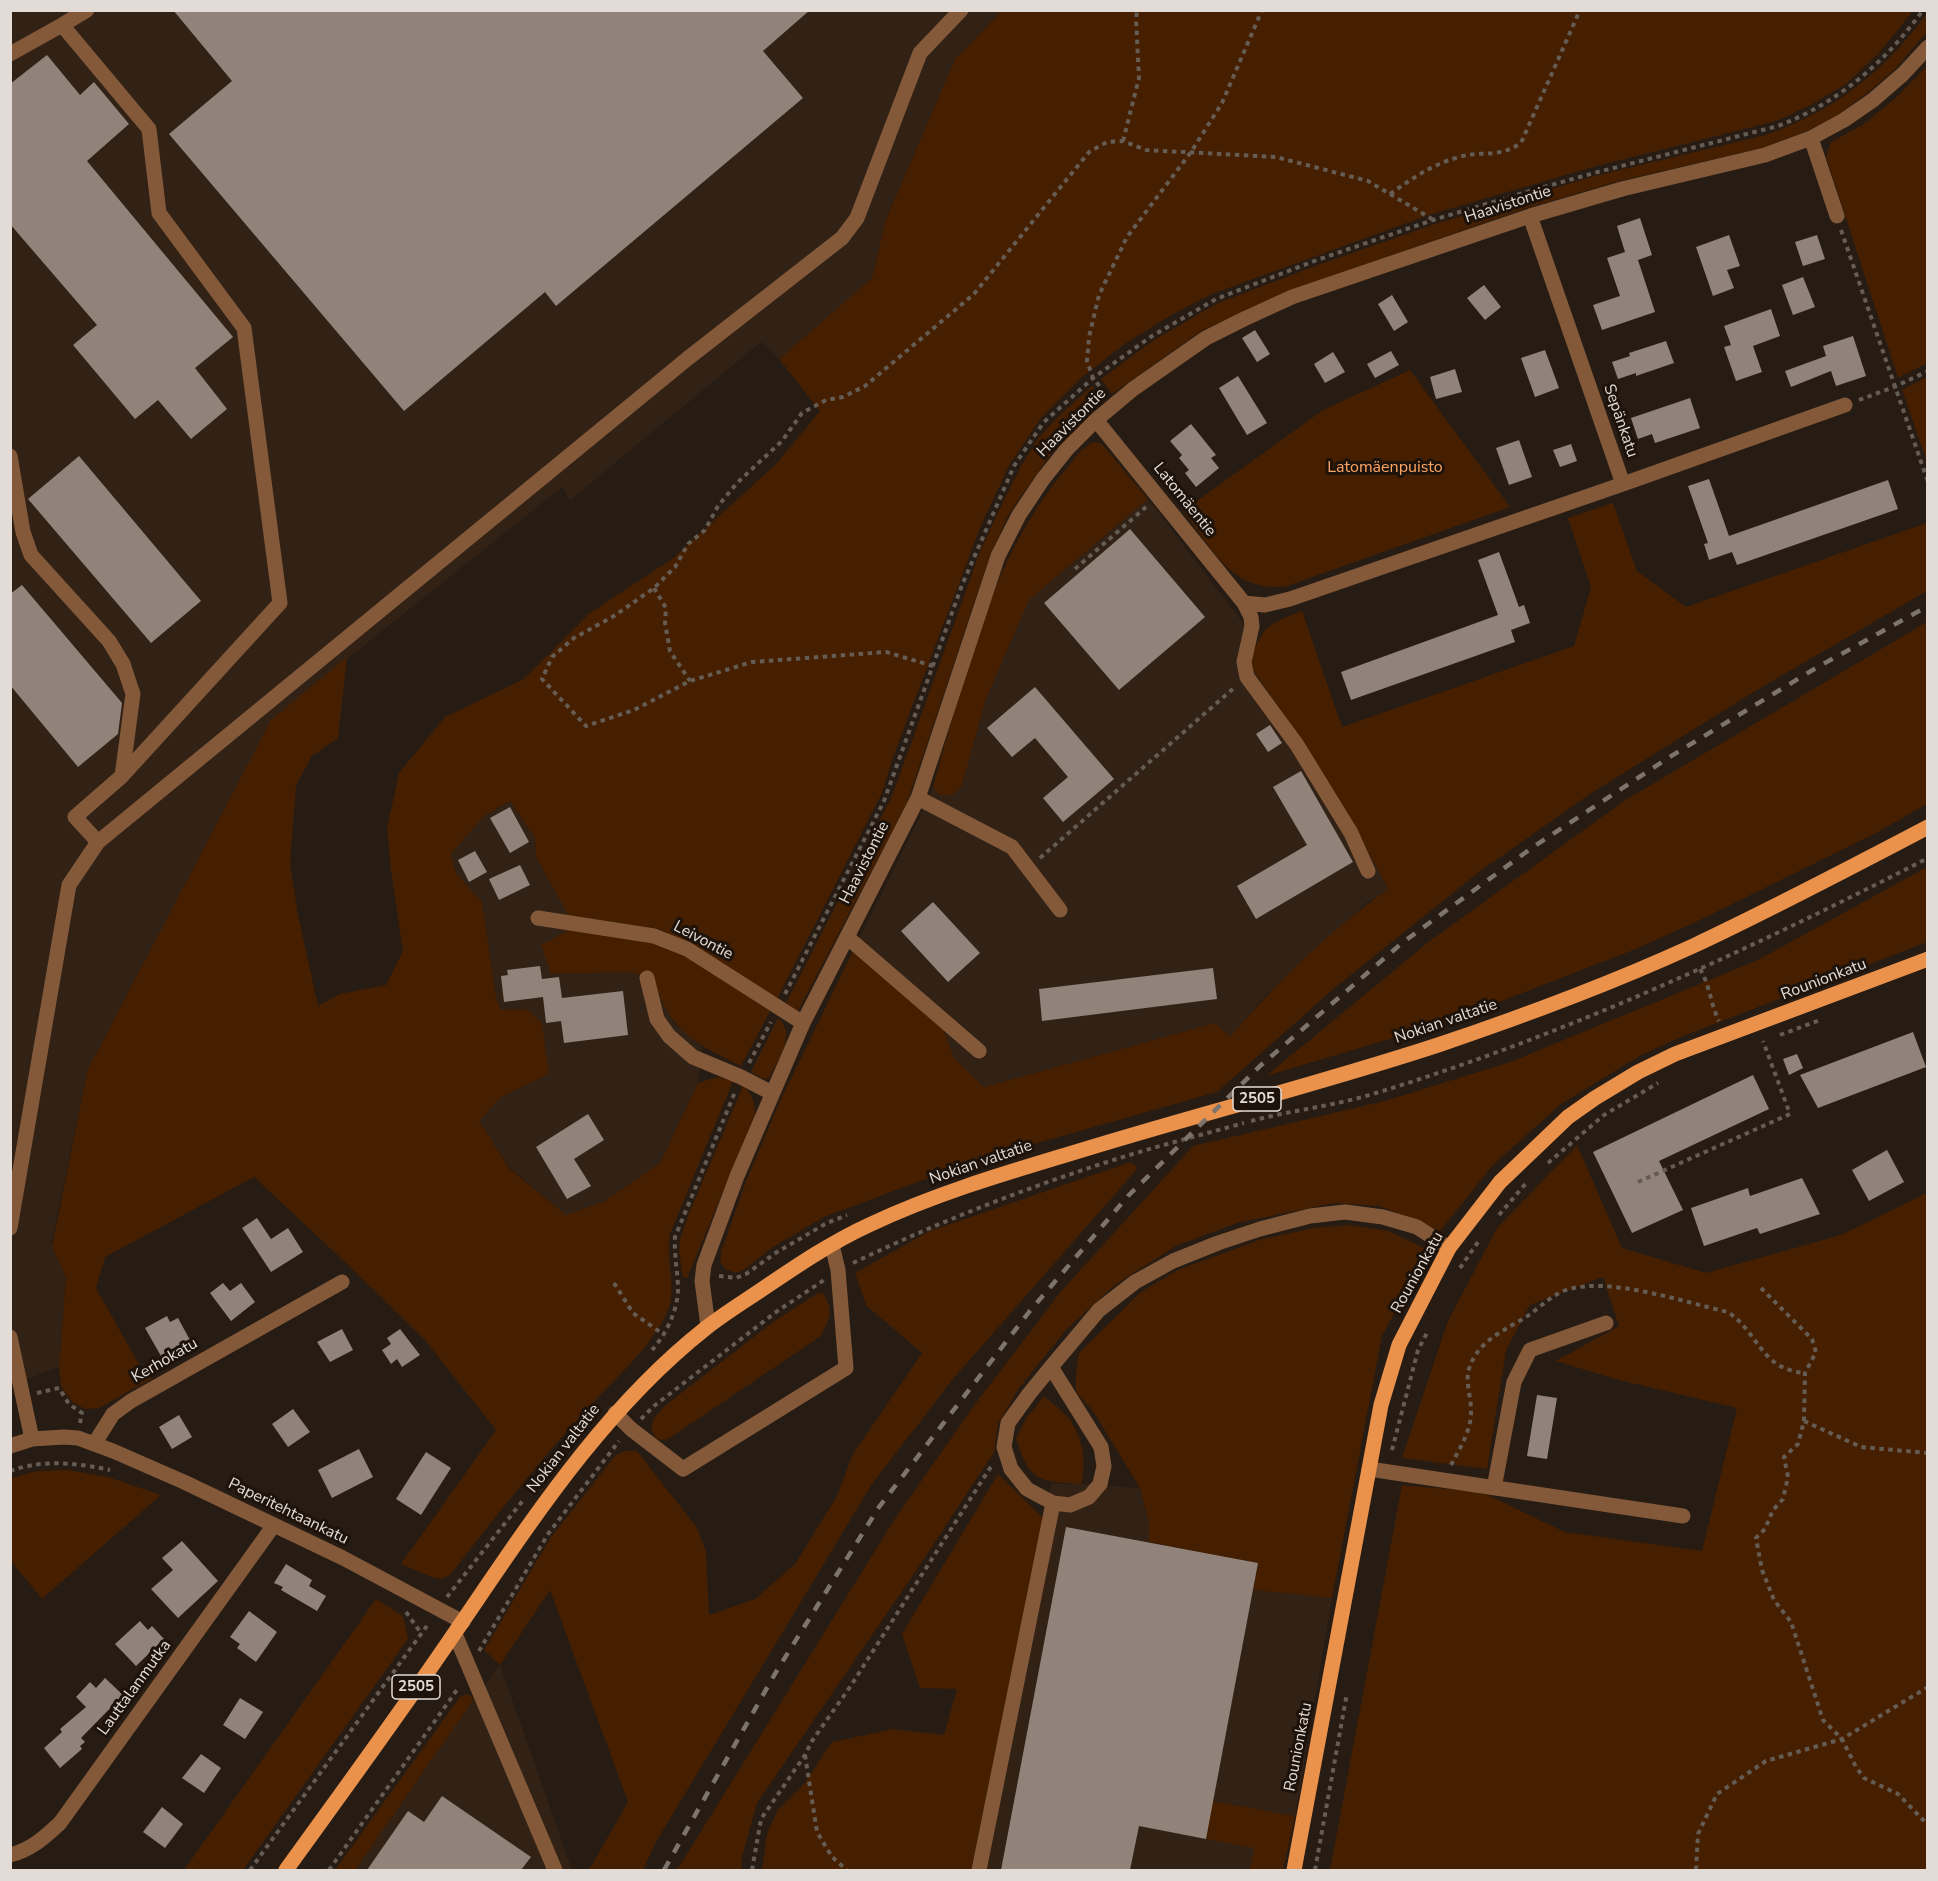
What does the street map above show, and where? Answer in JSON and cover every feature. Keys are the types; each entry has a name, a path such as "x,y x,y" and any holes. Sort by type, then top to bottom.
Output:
{"main road":[{"name":"Nokian valtatie","path":"286,1870 459,1628 544,1503 615,1413 669,1359 708,1326 795,1267 868,1225 930,1200 1026,1167 1179,1120 1311,1085 1440,1044 1567,998 1691,947 1928,827"},
{"name":"Rounionkatu","path":"1294,1870 1381,1405 1399,1345 1449,1248 1500,1182 1568,1117 1638,1072 1675,1054 1928,959"}],"street":[{"path":"10,54 87,10"},
{"path":"10,1228 69,885 98,842 687,359 842,238 857,218 920,53 962,10"},
{"path":"62,25 149,129 159,213 244,328 280,603 122,776 75,817 98,842"},
{"name":"Haavistontie","path":"708,1326 702,1281 704,1265 737,1176 803,1023 918,798 998,556 1019,516 1042,480 1067,449 1096,420 1133,389 1206,338 1244,319 1292,297 1530,216 1622,189 1765,155 1811,138 1844,120 1873,100 1903,74 1928,47"},
{"path":"1811,138 1837,216"},
{"name":"Sepänkatu","path":"1530,216 1623,484 1845,405"},
{"name":"Latomäentie","path":"1096,420 1244,603"},
{"path":"10,456 22,532 31,555 109,641 123,664 133,694 122,776"},
{"path":"1244,603 1265,605 1290,599 1623,484"},
{"path":"1244,603 1251,617 1252,626 1244,662 1247,676 1303,755 1351,832 1368,871"},
{"path":"918,798 1012,848 1060,910"},
{"name":"Leivontie","path":"538,918 654,936 687,949 803,1023"},
{"path":"847,937 980,1051"},
{"path":"647,978 657,1018 669,1036 693,1056 772,1093"},
{"path":"1051,1367 1101,1447 1104,1466 1100,1484 1089,1497 1070,1505 1053,1503 1027,1489 1011,1469 1004,1447 1008,1424 1051,1367 1099,1310 1135,1282 1173,1261 1260,1228 1310,1216 1345,1212 1383,1217 1417,1227 1449,1248"},
{"path":"615,1413 631,1429 682,1469 846,1368 838,1270 832,1245"},
{"name":"Kerhokatu","path":"94,1444 113,1414 131,1401 342,1282"},
{"path":"1494,1488 1514,1382 1530,1350 1606,1323"},
{"path":"10,1337 32,1438"},
{"path":"10,1446 32,1438 78,1438 94,1444"},
{"name":"Paperitehtaankatu","path":"94,1444 184,1482 343,1558 459,1628"},
{"path":"1369,1469 1683,1516"},
{"path":"979,1870 1053,1503"},
{"name":"Lauttalanmutka","path":"10,1855 24,1851 44,1838 60,1823 274,1525"},
{"path":"459,1628 469,1668 555,1870"}],"path":[{"path":"1123,141 1139,78 1137,10"},
{"path":"1093,378 1087,361 1089,337 1099,295 1127,237 1191,152 1222,103 1262,10"},
{"path":"1390,194 1431,166 1462,156 1493,155 1513,148 1521,142 1580,10"},
{"path":"933,666 886,652 752,663 690,681 634,710 586,726 542,679 552,657 574,638 614,616 654,588 675,567 688,544 705,530 718,506 737,483 782,441 802,413 826,400 843,397 865,386 974,294 1034,217 1089,152 1107,141 1123,141 1146,150 1276,158 1368,181 1433,220"},
{"path":"1837,216 1928,482"},
{"path":"1845,405 1894,387 1928,371"},
{"path":"1075,569 1158,497"},
{"path":"654,588 666,608 665,623 670,651 690,681"},
{"path":"1028,869 1247,676"},
{"path":"329,1870 454,1695 548,1534 616,1444 663,1399 776,1312 838,1270 908,1237 969,1212 1104,1163 1254,1120 1374,1094 1599,1014 1818,914 1928,858"},
{"path":"1700,969 1707,982 1713,1011 1726,1036"},
{"path":"1638,1182 1790,1114 1762,1041"},
{"path":"746,1274 777,1252 817,1229 848,1215"},
{"path":"614,1283 633,1313 663,1334"},
{"path":"1443,1480 1465,1437 1472,1412 1468,1371 1479,1348 1494,1335 1525,1317 1546,1300 1580,1286 1613,1285 1728,1312 1738,1319 1773,1363 1791,1372 1805,1373"},
{"path":"1761,1287 1812,1339 1816,1352 1805,1373 1804,1421 1798,1444 1784,1457 1788,1477 1783,1498 1773,1510 1765,1529 1756,1538 1762,1570 1774,1600 1791,1622 1823,1719 1842,1739 1864,1778 1898,1794 1928,1825"},
{"path":"648,1354 672,1319 678,1288"},
{"path":"23,1397 59,1388 69,1404 82,1413"},
{"path":"1804,1421 1861,1447 1928,1453"},
{"path":"752,1870 761,1819 850,1687 1004,1447"},
{"path":"10,1471 38,1465 72,1463"},
{"path":"470,1568 531,1490"},
{"path":"250,1870 421,1633"},
{"path":"1696,1870 1698,1834 1717,1794 1766,1761 1842,1739 1928,1687"},
{"path":"805,1755 817,1832 832,1857 847,1870"}],"shaded area":[{"path":"11,11 1002,11 955,59 886,218 872,278 779,359 761,342 570,500 562,487 271,720 88,1069 51,1243 66,1278 59,1367 11,1385"},
{"path":"1148,499 1257,641 1249,664 1305,744 1358,831 1388,889 1365,904 1265,996 1230,1037 1214,1023 984,1087 954,1058 942,1025 853,951 933,787 940,796 962,785 986,699 1029,600"},
{"path":"510,801 535,838 536,857 568,915 569,930 551,974 628,972 653,978 674,1023 702,1046 698,1083 660,1163 603,1202 566,1215 510,1168 479,1121 501,1097 548,1074 528,1010 501,1011 496,998 482,902 456,873 451,854 484,816"},
{"path":"1051,1484 1140,1488 1149,1524 1149,1542 1258,1563 1253,1590 1332,1598 1295,1816 1214,1801 1255,1848 1250,1870 971,1870"},
{"path":"500,1665 572,1870 355,1870 474,1699"}],"green space":[{"path":"1002,11 1913,11 1879,53 1846,84 1811,105 1776,121 1593,167 1429,215 1212,294 1175,313 1126,343 1081,378 1041,418 1010,464 982,523 893,757 882,793 777,999 690,943 658,929 568,915 536,857 535,838 510,801 484,816 451,854 456,873 482,902 496,998 501,1010 528,1010 542,1023 549,1074 501,1097 479,1121 510,1169 566,1215 603,1202 660,1163 698,1083 717,1077 733,1081 670,1234 672,1285 670,1305 658,1329 637,1356 545,1457 451,1574 441,1579 431,1577 401,1564 496,1430 425,1340 254,1177 105,1257 96,1288 145,1375 150,1378 155,1377 99,1408 85,1409 72,1402 61,1386 59,1367 66,1278 52,1246 88,1069 271,720 347,657 338,738 312,756 296,785 290,864 298,915 318,1006 340,994 386,985 403,951 387,828 399,773 445,717 524,679 590,613 672,559 776,464 820,411 779,359 872,278 886,219 955,59"},
{"path":"1927,13 1927,32 1894,70 1836,116 1807,131 1762,148 1619,181 1527,208 1289,291 1201,331 1112,394 1101,379 1154,340 1218,303 1318,265 1435,224 1595,176 1766,135 1791,125 1815,114 1857,87 1894,53"},
{"path":"1927,66 1927,363 1898,378 1826,157 1831,142 1864,124 1897,97"},
{"name":"Latomäenpuisto","path":"1410,370 1510,507 1287,586 1268,587 1252,583 1238,576 1226,566 1183,511 1323,410"},
{"path":"1927,377 1927,462 1902,390"},
{"path":"1092,386 1103,401 1050,455 1010,512 990,555 907,803 798,1011 786,1003 892,796 981,549 1002,504 1039,437"},
{"path":"1095,442 1102,444 1148,499 1029,600 986,699 962,785 953,795 940,796 933,787 969,662 999,580 1040,504 1079,453 1086,446"},
{"path":"1613,503 1637,571 1686,607 1927,523 1927,591 1757,690 1590,794 1479,872 1337,986 1217,1092 974,1161 824,1217 773,1247 742,1271 735,1273 725,1269 720,1261 722,1249 747,1179 780,1101 853,951 942,1025 954,1058 984,1087 1215,1023 1230,1037 1266,996 1305,958 1345,922 1388,889 1322,774 1249,664 1262,635 1273,624 1302,611 1342,727 1574,646 1591,587 1568,518"},
{"path":"1927,622 1927,804 1878,832 1700,920 1631,951 1447,1022 1266,1076 1431,940 1627,799"},
{"path":"1927,867 1927,942 1683,1036 1641,1055 1561,1104 1493,1165 1440,1231 1380,1206 1334,1203 1237,1223 1176,1246 1116,1284 1066,1330 1019,1388 998,1424 994,1452 920,1565 757,1803 742,1857 741,1870 677,1870 894,1520 975,1404 1063,1289 1193,1146 1385,1101 1510,1062 1758,960"},
{"path":"569,930 655,941 684,955 770,1011 741,1066 697,1042 676,1023 660,996 653,978 628,972 551,974 541,945"},
{"path":"778,1018 786,1032 786,1039 781,1055 769,1078 764,1079 751,1072"},
{"path":"743,1086 753,1099 755,1115 687,1278 683,1277 679,1252 680,1239"},
{"path":"1577,1145 1622,1248 1706,1273 1841,1235 1927,1193 1927,1870 1330,1870 1402,1485 1481,1492 1565,1532 1702,1551 1737,1408 1615,1379 1556,1361 1619,1326 1603,1277 1530,1305 1506,1350 1487,1469 1402,1458 1448,1321 1497,1228"},
{"path":"1131,1162 1138,1168 953,1379 872,1484 656,1842 643,1870 589,1870 628,1802 550,1590 500,1665 484,1650 551,1537 615,1456 624,1451 637,1451 697,1528 706,1552 709,1615 755,1599 795,1564 837,1496 853,1454 922,1353 866,1305 855,1273 930,1231"},
{"path":"1349,1225 1388,1231 1428,1250 1382,1336 1332,1598 1253,1590 1258,1563 1149,1542 1149,1524 1140,1488 1093,1411 1076,1392 1079,1353 1142,1291 1178,1270 1262,1239 1314,1228"},
{"path":"818,1293 823,1294 830,1310 821,1336 668,1439 659,1440 654,1435 653,1421 667,1404 773,1322"},
{"path":"1044,1396 1069,1419 1079,1437 1084,1460 1081,1484 1055,1482 1037,1476 1031,1471 1021,1452 1016,1438 1027,1417"},
{"path":"67,1470 108,1477 161,1495 42,1599 11,1561 11,1478 38,1471"},
{"path":"998,1474 1044,1519 971,1870 762,1870 767,1834 777,1811 804,1784 832,1742 894,1729 944,1735 957,1689 920,1688 902,1634"},
{"path":"376,1599 403,1616 408,1639 243,1870 184,1870"},
{"path":"467,1694 474,1699 355,1870 335,1870 460,1697"},
{"path":"1213,1801 1295,1816 1283,1870 1250,1870 1254,1848 1206,1839"}],"building":[{"path":"173,10 810,10 763,51 803,98 556,306 545,292 404,411 169,134 232,81"},
{"path":"47,55 80,95 94,82 129,124 87,161 233,337 195,368 227,409 191,439 158,400 135,419 73,345 97,325 10,224 10,84"},
{"path":"1640,218 1652,255 1638,260 1655,312 1602,330 1593,305 1620,296 1607,258 1625,252 1617,226"},
{"path":"1729,235 1740,266 1727,270 1734,288 1713,296 1696,247"},
{"path":"1817,235 1825,259 1803,266 1795,242"},
{"path":"1803,277 1815,307 1793,315 1782,285"},
{"path":"1484,285 1501,307 1485,320 1467,298"},
{"path":"1392,295 1408,322 1394,331 1378,304"},
{"path":"1771,309 1780,336 1753,346 1762,372 1736,381 1724,347 1731,345 1724,326"},
{"path":"1255,330 1270,354 1257,362 1242,338"},
{"path":"1853,336 1866,376 1836,386 1831,371 1791,387 1785,371 1826,356 1823,346"},
{"path":"1666,341 1674,363 1636,376 1636,373 1618,379 1612,362 1630,356 1629,353"},
{"path":"1545,350 1559,388 1535,397 1521,358"},
{"path":"1391,351 1399,365 1375,378 1367,364"},
{"path":"1333,352 1345,372 1325,383 1314,364"},
{"path":"1455,369 1462,392 1436,399 1430,377"},
{"path":"1238,376 1267,423 1247,435 1219,388"},
{"path":"1690,398 1700,428 1655,443 1652,434 1638,439 1631,418"},
{"path":"1191,424 1216,455 1211,458 1219,468 1196,487 1185,473 1189,470 1179,458 1182,455 1170,441"},
{"path":"1519,440 1532,477 1509,485 1496,448"},
{"path":"1571,444 1577,461 1560,467 1553,450"},
{"path":"79,456 201,601 151,643 28,499"},
{"path":"1709,479 1729,536 1888,480 1898,509 1737,565 1732,552 1709,560 1704,544 1708,543 1688,486"},
{"path":"1130,529 1205,617 1119,690 1044,603"},
{"path":"1499,552 1519,607 1524,605 1530,623 1511,630 1515,642 1351,700 1341,672 1498,615 1478,560"},
{"path":"22,585 122,703 118,734 78,767 10,685 10,594"},
{"path":"1035,687 1114,779 1063,822 1043,798 1068,777 1035,738 1012,757 987,728"},
{"path":"1270,725 1282,743 1268,752 1256,734"},
{"path":"1301,771 1353,862 1256,919 1237,886 1307,845 1273,787"},
{"path":"510,807 529,842 510,853 490,818"},
{"path":"475,851 487,872 469,882 458,860"},
{"path":"520,865 530,885 499,900 489,879"},
{"path":"933,902 980,953 948,982 901,931"},
{"path":"540,966 542,979 559,977 562,998 623,991 628,1035 564,1043 561,1021 546,1023 543,997 504,1002 501,976 508,975 507,970"},
{"path":"1213,968 1217,999 1042,1021 1039,989"},
{"path":"1913,1032 1926,1067 1818,1108 1800,1075"},
{"path":"1797,1054 1803,1068 1789,1075 1783,1059"},
{"path":"1753,1075 1769,1109 1659,1161 1683,1210 1632,1233 1593,1152"},
{"path":"588,1114 604,1140 574,1159 591,1186 567,1199 536,1147"},
{"path":"1887,1150 1904,1182 1869,1201 1852,1170"},
{"path":"1802,1178 1820,1214 1760,1234 1757,1228 1704,1246 1691,1208 1748,1188 1750,1196"},
{"path":"257,1218 271,1239 288,1228 303,1252 271,1272 242,1228"},
{"path":"223,1283 230,1291 241,1283 255,1302 231,1321 210,1293"},
{"path":"167,1316 170,1322 178,1318 190,1340 161,1356 145,1328"},
{"path":"342,1329 353,1350 330,1362 317,1342"},
{"path":"400,1329 420,1355 402,1367 397,1359 391,1364 382,1350 391,1344 387,1338"},
{"path":"1537,1395 1557,1398 1547,1459 1527,1456"},
{"path":"293,1409 310,1432 288,1447 272,1424"},
{"path":"179,1415 192,1437 172,1449 159,1427"},
{"path":"359,1449 373,1477 332,1498 318,1470"},
{"path":"426,1452 451,1468 421,1515 396,1499"},
{"path":"1066,1527 1258,1563 1206,1839 1139,1826 1130,1870 1001,1870"},
{"path":"182,1541 218,1581 178,1618 151,1589 173,1570 162,1558"},
{"path":"286,1564 312,1580 309,1586 326,1596 317,1611 281,1590 283,1587 274,1583"},
{"path":"249,1611 277,1632 256,1662 237,1648 240,1644 230,1637"},
{"path":"140,1621 148,1630 152,1626 164,1639 136,1666 115,1644"},
{"path":"105,1678 123,1695 81,1738 85,1742 80,1746 82,1749 60,1768 44,1748 62,1732 60,1729 86,1707 76,1697 90,1682 96,1688"},
{"path":"240,1698 263,1712 245,1739 223,1725"},
{"path":"201,1754 221,1768 204,1793 182,1778"},
{"path":"442,1796 531,1857 521,1870 367,1870 408,1811 424,1822"},
{"path":"162,1807 183,1824 165,1848 143,1832"}],"railway":[{"path":"664,1870 776,1672 879,1507 1029,1312 1128,1196 1260,1066 1402,943 1533,847 1668,758 1816,668 1928,606"}]}
